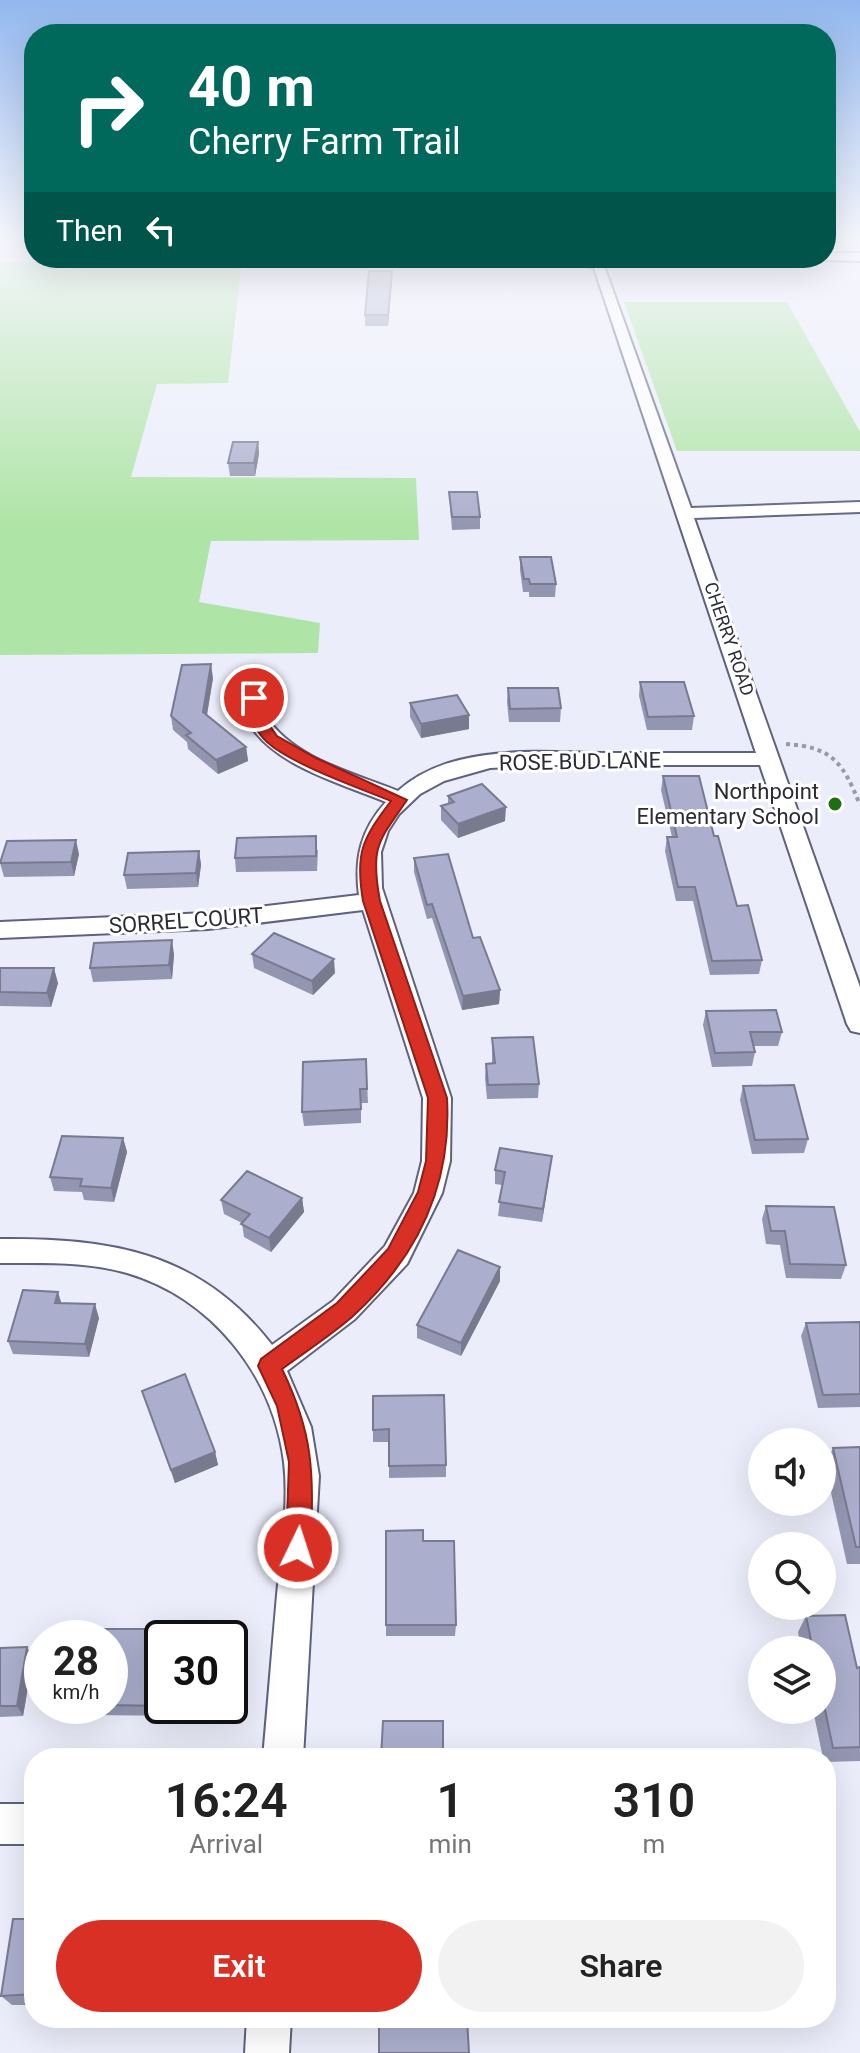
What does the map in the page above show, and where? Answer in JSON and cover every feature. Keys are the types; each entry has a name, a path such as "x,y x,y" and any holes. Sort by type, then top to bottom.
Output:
{"street":[{"name":"CHERRY ROAD","path":"624,336 858,1010"},
{"path":"686,513 860,507"},
{"path":"257,679 254,698 256,716 272,739 311,762 400,800"},
{"name":"ROSE BUD LANE","path":"269,1366 344,1310 396,1255 428,1193 436,1161 437,1098 372,901 367,855 374,834 400,800 410,790 442,772 494,762 768,751"},
{"name":"SORREL COURT","path":"0,930 208,921 372,901"},
{"path":"0,1251 97,1254 129,1261 175,1279 215,1304 269,1366 288,1405 297,1437 303,1487 284,1748"},
{"path":"0,1824 24,1824"},
{"path":"267,2053 268,2028"}],"path":[{"path":"768,751 815,747 839,759 847,770 860,805"}],"green space":[{"path":"0,336 233,336 228,383 157,384 131,477 416,478 419,540 211,541 199,602 320,623 318,653 0,655"},
{"path":"636,336 806,336 860,432 860,451 677,451"}],"building":[{"path":"233,442 258,442 254,463 228,463"},
{"path":"449,492 477,492 480,517 452,517"},
{"path":"520,557 551,557 556,584 530,584 529,579 524,579"},
{"path":"211,664 203,712 246,747 216,760 186,735 191,733 171,716 182,665"},
{"path":"640,682 684,682 694,716 648,717"},
{"path":"508,688 558,688 561,708 510,709"},
{"path":"457,695 469,715 421,724 410,703"},
{"path":"663,776 699,776 714,836 718,836 737,906 748,905 762,960 712,961 695,887 678,887 667,837 677,837"},
{"path":"482,784 506,807 458,824 441,806 454,802 448,796"},
{"path":"316,836 316,856 235,858 237,838"},
{"path":"76,840 71,862 0,863 7,841"},
{"path":"199,851 196,873 124,875 128,853"},
{"path":"448,854 473,938 480,937 500,990 463,996 432,904 427,905 414,858"},
{"path":"274,933 334,959 312,981 252,954"},
{"path":"172,940 169,965 90,968 94,943"},
{"path":"0,968 54,968 47,993 0,992"},
{"path":"776,1010 782,1032 750,1032 755,1052 715,1053 706,1011"},
{"path":"533,1037 539,1084 488,1085 486,1064 495,1063 492,1038"},
{"path":"366,1059 367,1089 360,1089 361,1109 302,1112 303,1062"},
{"path":"794,1085 808,1139 755,1140 743,1086"},
{"path":"62,1136 123,1138 111,1188 80,1186 82,1179 50,1177"},
{"path":"500,1148 552,1156 543,1209 499,1202 505,1172 495,1170"},
{"path":"247,1171 302,1198 269,1238 241,1224 250,1214 221,1200"},
{"path":"766,1206 834,1207 846,1265 790,1264 785,1231 771,1231"},
{"path":"458,1250 500,1267 461,1343 417,1325"},
{"path":"23,1290 58,1292 55,1303 95,1304 85,1344 8,1341"},
{"path":"860,1322 860,1394 823,1395 806,1323"},
{"path":"185,1374 215,1452 171,1470 142,1391"},
{"path":"444,1395 446,1465 389,1466 389,1429 373,1430 373,1396"},
{"path":"860,1447 860,1547 856,1547 836,1461 836,1448"},
{"path":"423,1530 423,1541 454,1541 456,1625 386,1625 386,1531"},
{"path":"836,1615 845,1615 857,1668 860,1667 860,1747 833,1748 828,1724 836,1724 836,1636 810,1636 807,1620 836,1620"},
{"path":"128,1629 144,1629 144,1706 128,1705"},
{"path":"24,1647 17,1706 0,1706 0,1648"},
{"path":"383,1721 443,1721 443,1748 382,1748"},
{"path":"13,1919 24,1919 24,1995 1,1996"},
{"path":"379,2028 468,2028 469,2053 379,2053"}],"place":[{"name":"Northpoint Elementary School","path":"835,804"}],"route":[{"path":"254,698 256,716 272,739 311,762 400,800 374,834 367,855 367,876 372,901 437,1098 439,1126 436,1161 428,1193 396,1255 344,1310 269,1366 288,1405 301,1462 303,1487 298,1548"}]}
